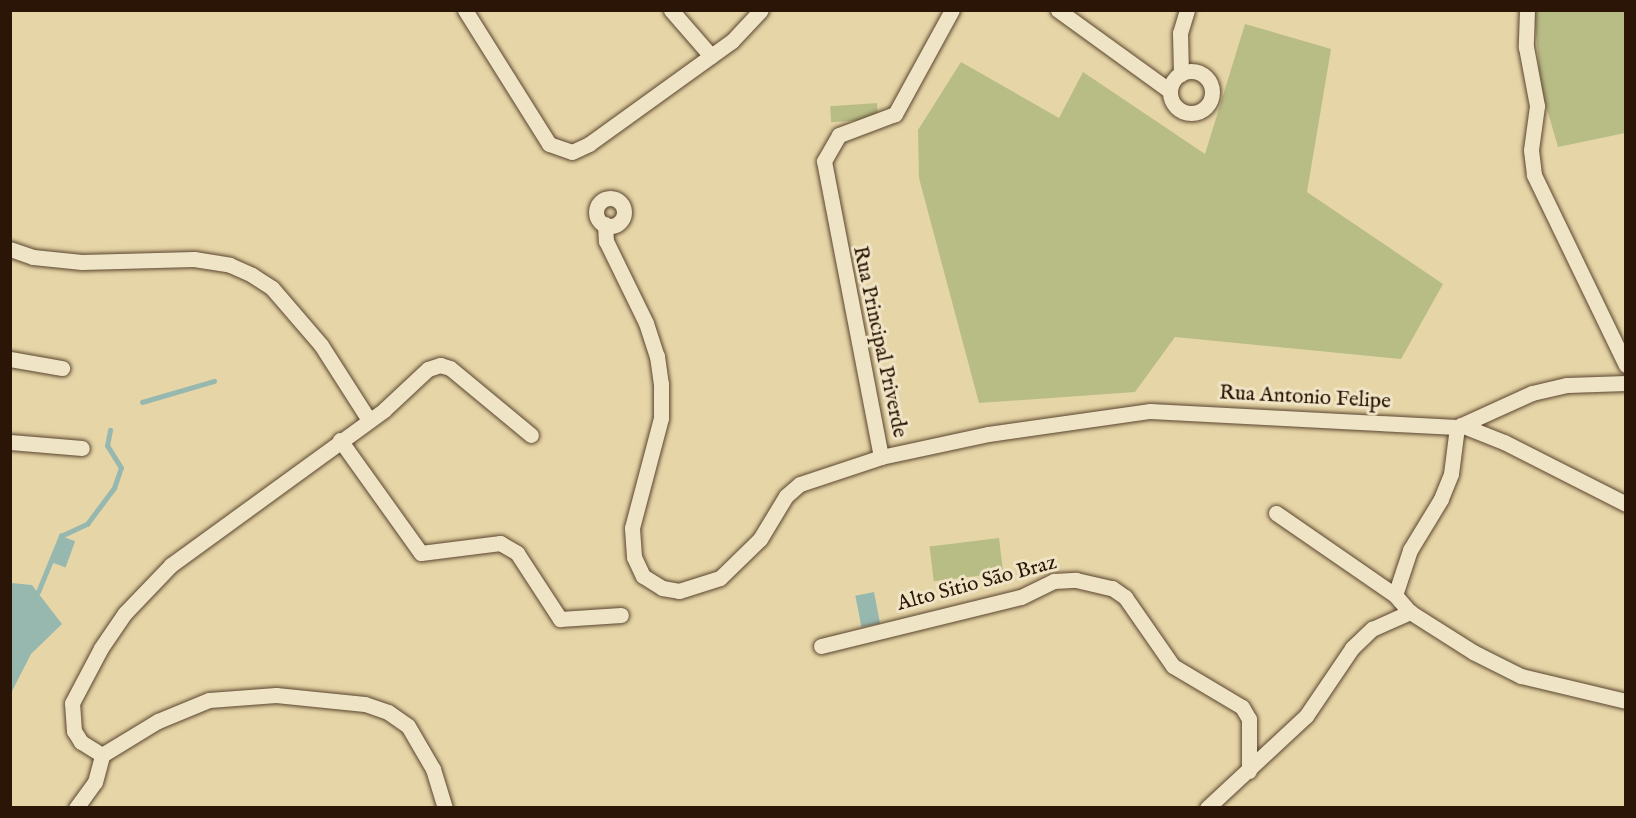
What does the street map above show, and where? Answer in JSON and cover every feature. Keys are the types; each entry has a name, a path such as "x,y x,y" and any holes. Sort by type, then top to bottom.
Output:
{"street":[{"path":"465,10 555,149 572,152 589,144 711,56 749,26 761,10"},
{"path":"671,10 711,56"},
{"name":"Rua Principal Priverde","path":"952,10 896,114 839,135 824,161 881,458 988,434 1150,411"},
{"path":"1058,10 1170,91 1174,105 1186,112 1200,111 1210,102 1212,89 1206,77 1194,71 1181,74"},
{"path":"1170,91 1181,74 1180,33 1187,10"},
{"path":"1527,10 1526,47 1537,106 1531,150 1534,175 1626,365"},
{"path":"605,224 606,241 646,323 661,384 661,418 632,528 634,557 643,576 662,588 679,591 720,578 760,539 786,496 800,484 881,458"},
{"path":"10,249 33,257 82,262 194,259 230,265 252,274 272,288 321,345 369,420"},
{"path":"10,359 62,368"},
{"path":"102,755 81,742 74,731 72,703 100,648 125,613 171,565 369,420 428,369 440,365 450,368 531,435"},
{"path":"1459,426 1532,393 1567,385 1626,383"},
{"name":"Rua Antonio Felipe","path":"1150,411 1459,426"},
{"path":"1459,426 1504,442 1626,504"},
{"path":"1395,595 1410,550 1442,499 1451,474 1459,426"},
{"path":"340,440 421,553 488,543 508,546 517,553 560,619 621,615"},
{"path":"10,442 82,448"},
{"path":"1276,513 1395,595 1410,612 1473,652 1521,676 1626,701"},
{"name":"Alto Sitio São Braz","path":"821,646 1021,597 1054,581 1076,580 1112,588 1125,597 1173,666 1242,707 1249,719 1248,771"},
{"path":"1206,807 1306,716 1352,648 1372,629 1410,612"},
{"path":"76,807 95,782 102,755 158,721 209,700 276,695 364,704 388,712 408,726 433,769 445,807"}],"green space":[{"path":"1534,11 1625,11 1625,133 1558,147 1541,88"},
{"path":"1245,24 1331,49 1307,192 1443,284 1401,359 1175,337 1135,392 979,403 919,178 918,130 961,62 1059,118 1083,72 1205,154"},
{"path":"877,103 878,119 831,122 830,106"},
{"path":"999,538 1003,573 934,581 930,547"}],"water":[{"path":"61,536 75,541 66,567 51,562"},
{"path":"11,583 32,585 62,624 31,654 11,693"},
{"path":"874,592 880,623 861,627 855,596"}],"waterway":[{"path":"142,402 214,381"},
{"path":"38,592 61,536 87,524 114,488 121,468 107,446 110,430"}]}
